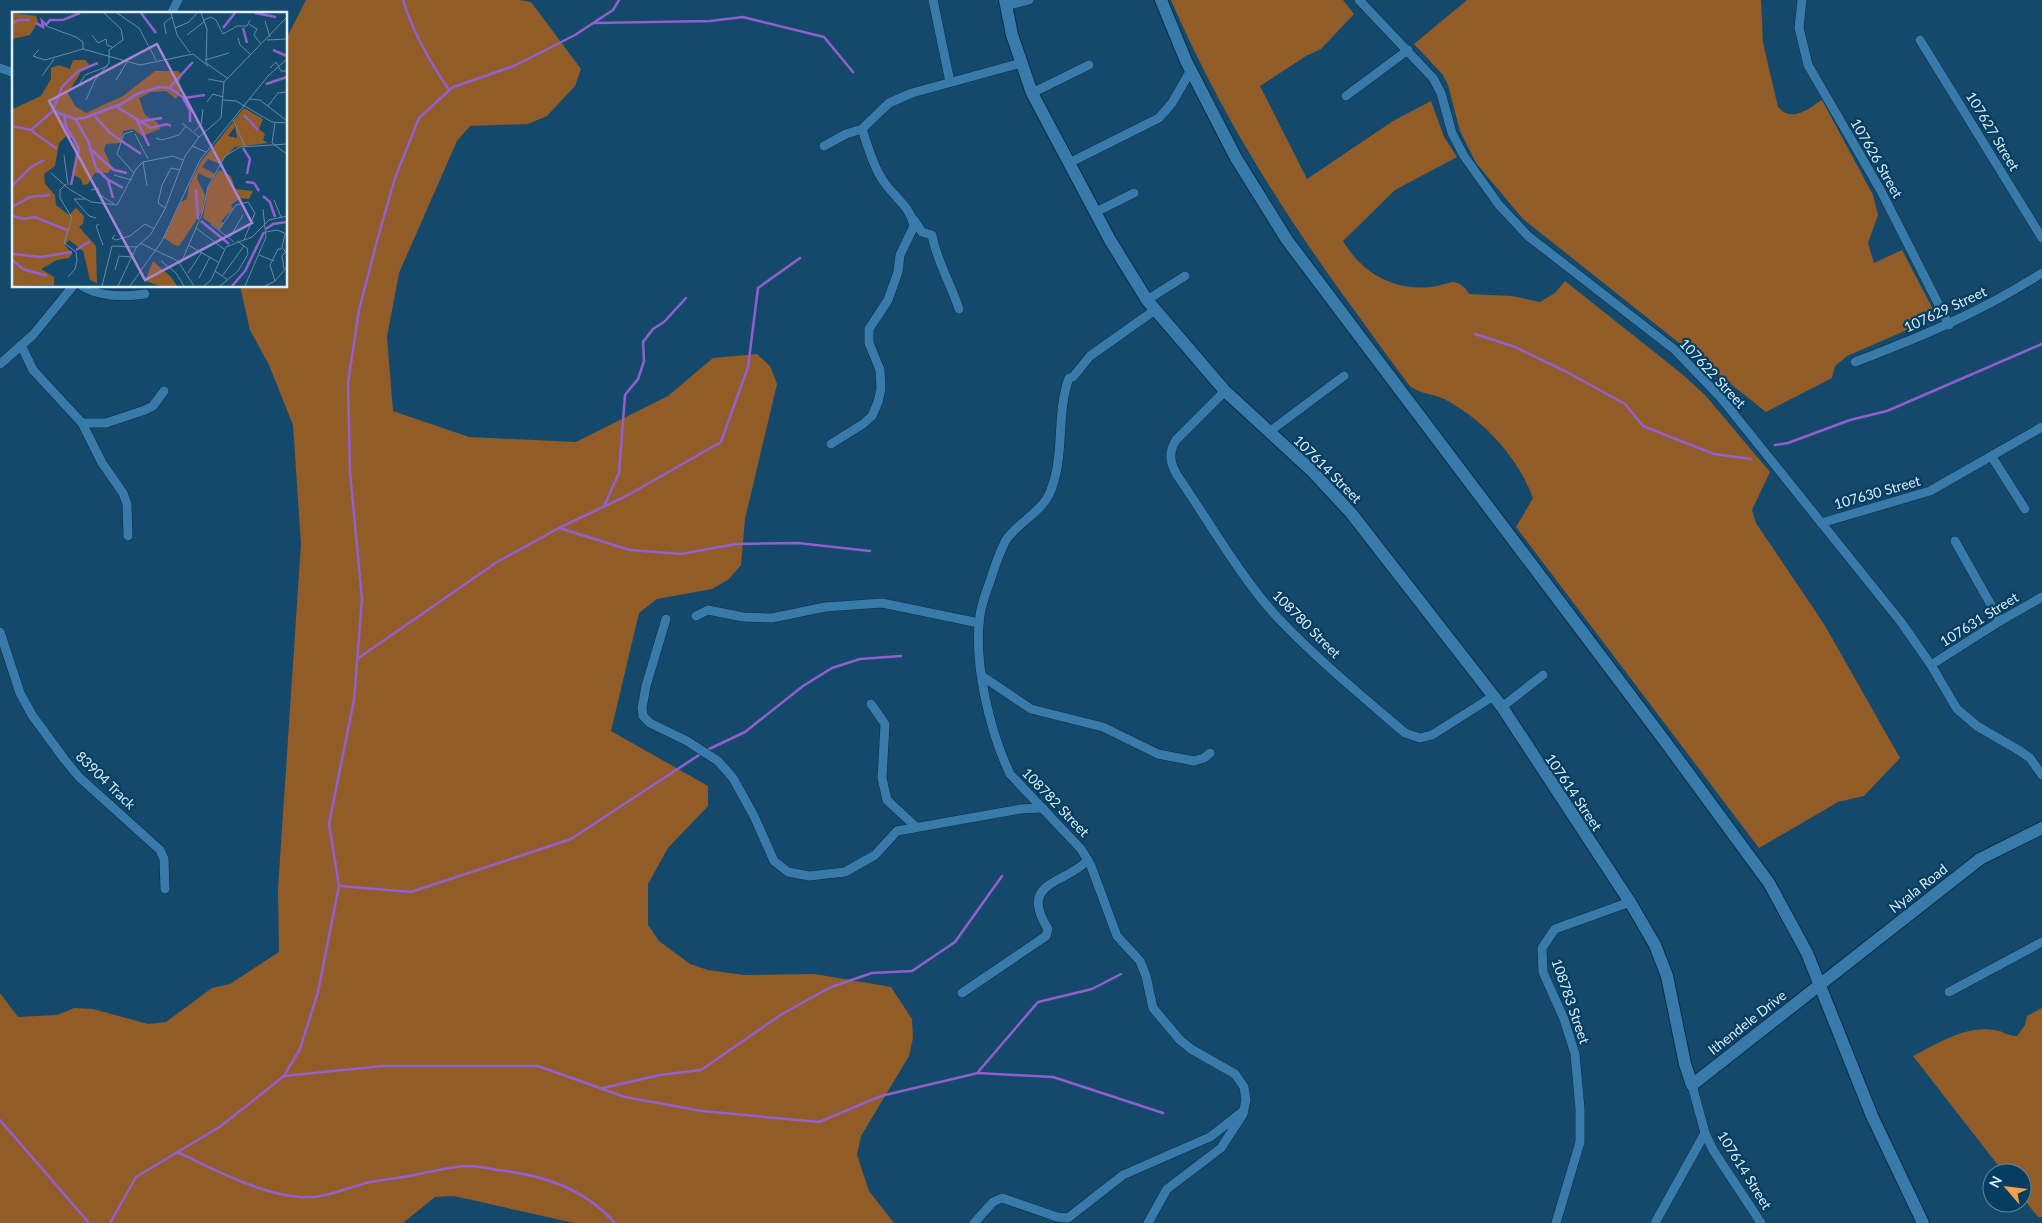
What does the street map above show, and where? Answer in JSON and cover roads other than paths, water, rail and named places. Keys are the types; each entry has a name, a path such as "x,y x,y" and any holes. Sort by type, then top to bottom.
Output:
{"street":[{"path":"172,12 178,0"},
{"path":"933,0 950,82"},
{"name":"107614 Street","path":"1029,0 1006,3 1021,63 1032,92 1110,240 1155,310 1225,391 1312,471 1351,513 1502,708 1630,902 1655,945 1667,976 1679,1039 1705,1133 1713,1150 1761,1223"},
{"path":"1161,0 1190,70 1236,158 1287,240 1647,717 1769,884 1796,930 1821,985 1872,1116 1923,1223"},
{"name":"107622 Street","path":"1359,0 1433,78 1440,93 1452,133 1464,156 1509,217 1528,236 1675,350 1721,398 1901,622 1931,665 1962,716 2030,758 2042,775"},
{"name":"107626 Street","path":"1802,0 1799,28 1808,65 1881,191 1949,325"},
{"name":"107627 Street","path":"1920,40 2042,238"},
{"path":"1346,96 1408,50"},
{"path":"824,146 846,134 862,129 878,112 896,100 950,82 1021,63"},
{"path":"1032,92 1089,65"},
{"path":"0,68 12,72"},
{"path":"1069,163 1159,118 1172,103 1190,70"},
{"path":"862,129 869,154 882,179 922,232 932,235 940,265 952,287 959,309"},
{"path":"1096,212 1134,193"},
{"path":"831,444 863,424 872,416 878,402 881,389 880,370 869,343 868,328 888,300 898,272 900,255 913,231 912,217"},
{"name":"107629 Street","path":"1856,362 1949,325 2010,294 2042,273"},
{"path":"1147,300 1186,276"},
{"path":"0,364 33,335 71,288"},
{"path":"86,288 94,292 110,294 145,294"},
{"name":"108782 Street","path":"1155,310 1090,356 1073,377 1069,378 1065,388 1056,477 1051,491 1040,508 1006,541 984,598 979,624 982,676 1004,761 1010,774 1066,830 1088,860 1118,936 1140,961 1146,976 1153,1008 1180,1040 1235,1074 1244,1087 1246,1100 1244,1111"},
{"path":"21,345 33,370 82,423 102,463 126,498 128,536"},
{"name":"107614 Street","path":"1269,432 1344,376"},
{"path":"82,423 106,423 146,410 158,401 164,391"},
{"name":"108780 Street","path":"1225,391 1176,440 1171,450 1170,461 1177,475 1259,594 1278,618 1330,668 1405,733 1413,737 1432,736 1492,697"},
{"name":"107630 Street","path":"1821,523 1930,491 2042,427"},
{"path":"1992,457 2025,509"},
{"path":"1954,541 2000,621"},
{"name":"107631 Street","path":"1931,665 2042,597"},
{"path":"696,616 708,610 743,617 772,618 825,607 882,604 979,624"},
{"path":"666,619 646,686 642,708 643,716 650,723 687,741 718,760 733,778 754,816 774,861 781,868 792,873 809,876 845,872 875,855 894,832 1021,809 1043,808"},
{"name":"83904 Track","path":"0,632 17,686 32,715 73,771 160,850 164,859 165,889"},
{"path":"1502,708 1543,675"},
{"path":"982,676 1031,709 1103,727 1158,754 1194,761 1210,753"},
{"path":"871,704 885,724 882,778 887,800 916,827"},
{"name":"Nyala Road","path":"1821,985 1874,940 1980,859 2042,828"},
{"path":"962,993 1046,936 1048,929 1038,909 1042,891 1055,880 1082,867 1088,860"},
{"name":"108783 Street","path":"1556,1223 1580,1142 1580,1109 1575,1054 1564,1018 1544,972 1542,948 1555,929 1630,902"},
{"path":"1949,992 2042,942"},
{"name":"Ithendele Drive","path":"1692,1085 1782,1013 1821,985"},
{"path":"974,1223 993,1202 1002,1198 1058,1217 1074,1215 1123,1175 1210,1137 1244,1111"},
{"path":"1148,1223 1167,1189 1221,1148 1244,1111"},
{"path":"1655,1223 1705,1133"}],"waterway":[{"path":"403,0 423,47 449,90"},
{"path":"110,1223 136,1177 221,1126 284,1076 300,1049 318,992 339,886 329,824 354,700 362,599 350,472 348,383 359,310 377,241 395,178 419,118 453,87 514,66 575,35 613,10 619,0"},
{"path":"594,23 710,21 743,17 824,37 853,72"},
{"path":"357,659 497,562 559,528 628,495 721,442 748,367 758,288 800,258"},
{"path":"604,506 619,473 625,395 638,379 644,361 643,342 653,329 664,322 686,298"},
{"path":"1475,334 1515,347 1565,371 1625,404 1643,426 1714,454 1751,459"},
{"path":"1775,445 1788,443 1850,420 1887,411 2042,344"},
{"path":"559,528 630,550 681,554 736,544 798,543 870,551"},
{"path":"707,750 745,732 803,686 832,668 860,659 901,656"},
{"path":"340,886 411,892 571,839 702,753"},
{"path":"603,1088 660,1075 701,1070 782,1014 831,987 872,973 912,971 955,942 1002,876"},
{"path":"978,1072 1038,1002 1092,989 1121,974"},
{"path":"284,1076 383,1066 538,1066 625,1097 702,1111 819,1122 881,1096 978,1073 1053,1077 1163,1113"},
{"path":"0,1120 89,1223"},
{"path":"177,1152 222,1173 270,1192 301,1197 319,1196 371,1182 454,1167 475,1166 514,1172 562,1185 576,1192 603,1211 615,1223"}]}
